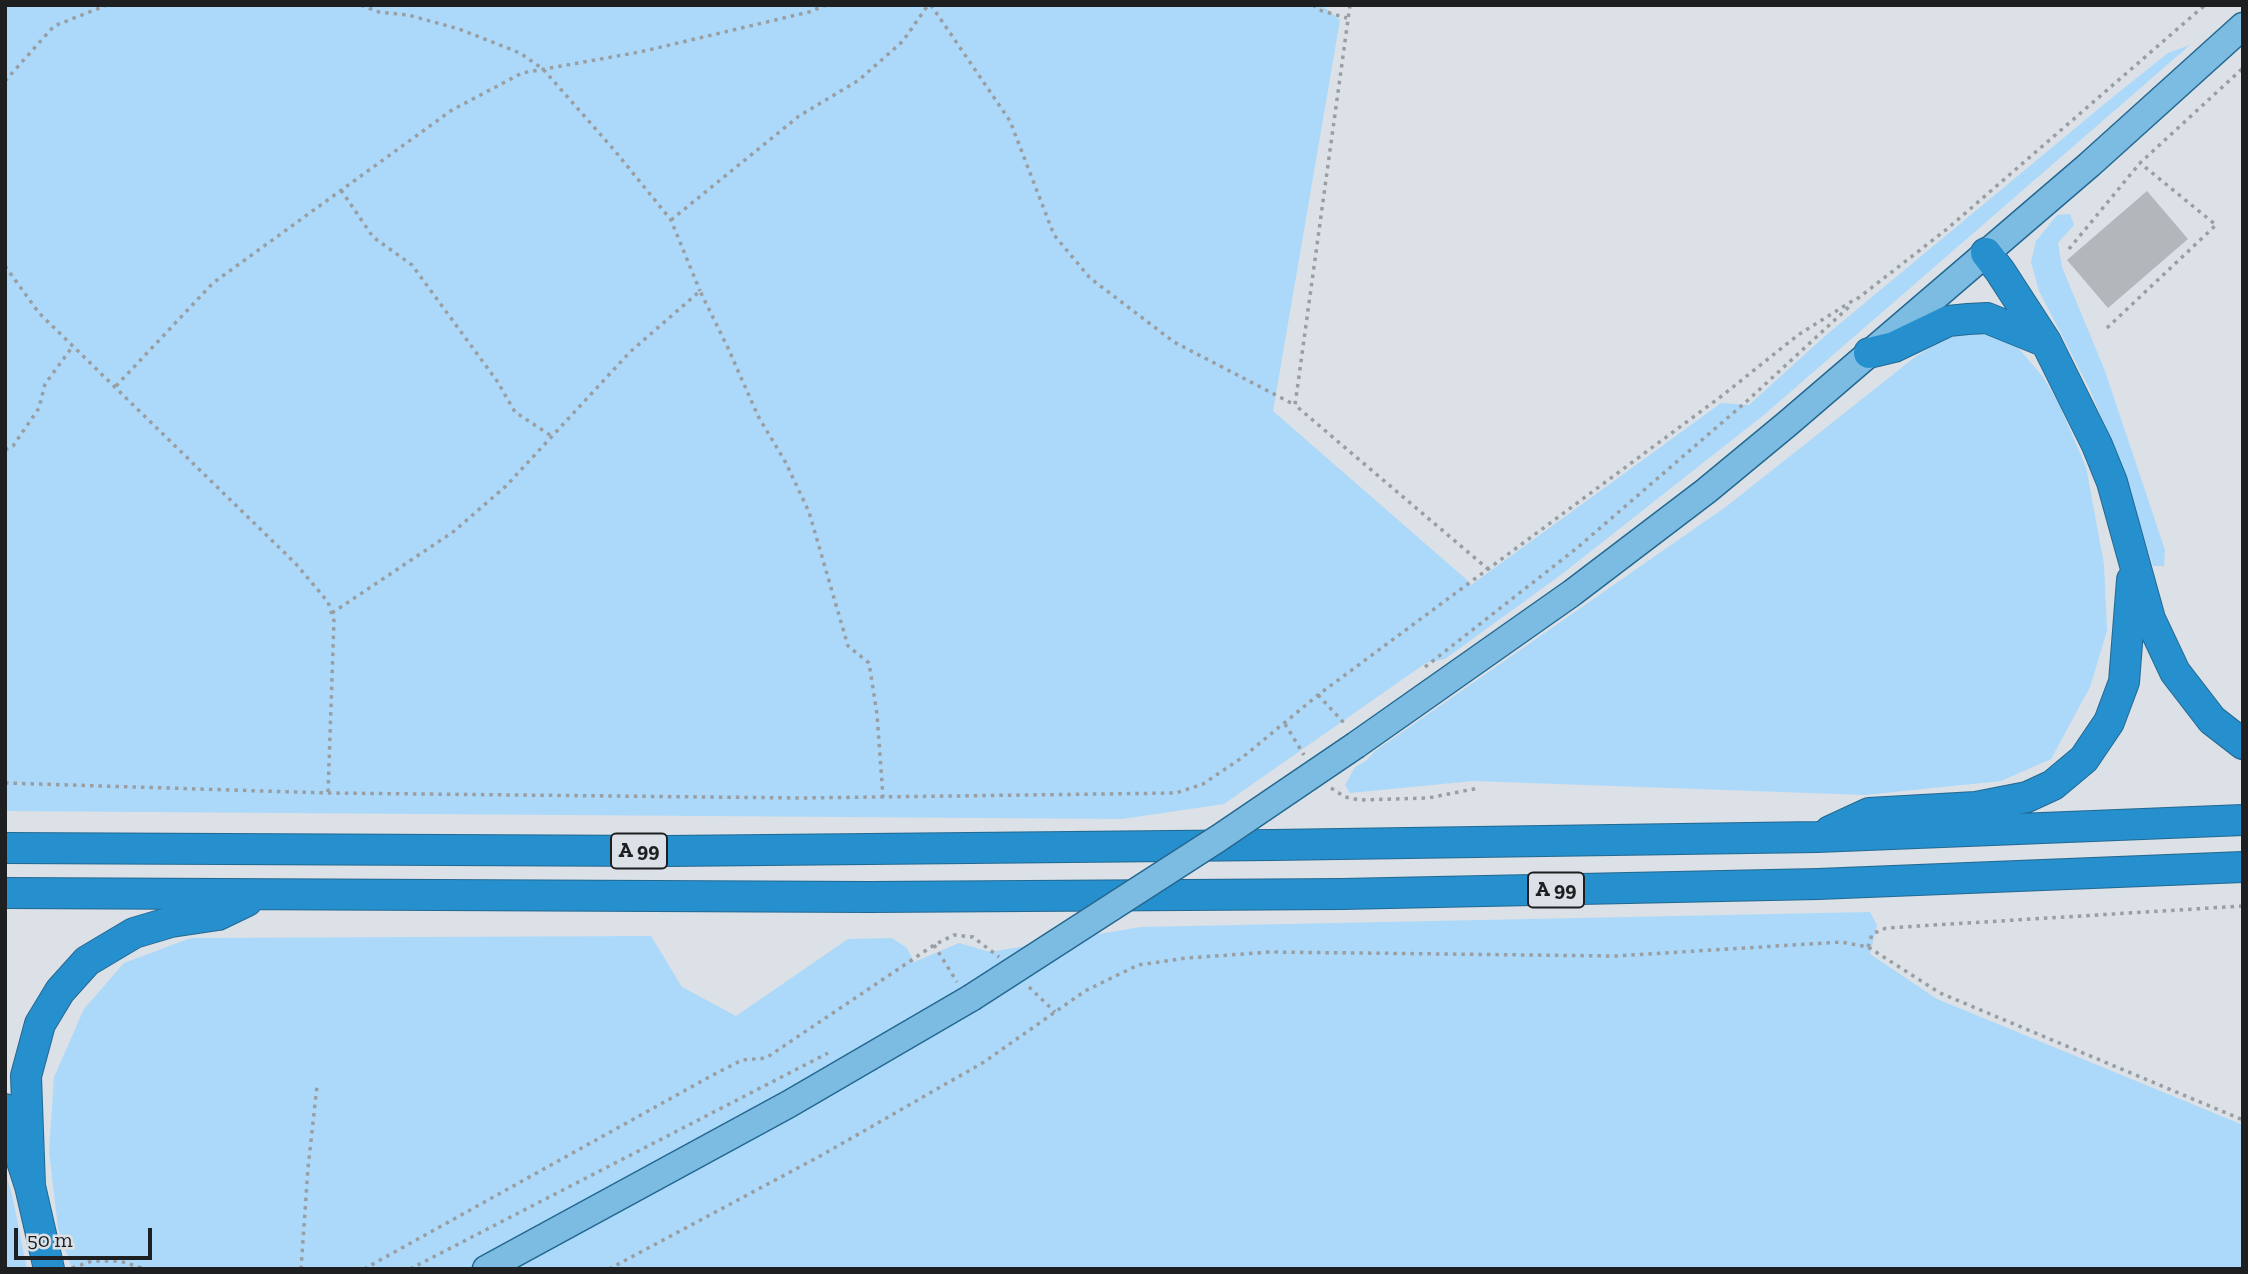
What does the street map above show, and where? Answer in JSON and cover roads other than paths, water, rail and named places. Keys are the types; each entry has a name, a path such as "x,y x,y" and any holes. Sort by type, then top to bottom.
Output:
{"highway":[{"path":"1986,253 2046,342 2097,444 2112,482 2150,619 2175,672 2212,720 2243,744"},
{"path":"1869,353 1894,347 1948,321 1968,318 1987,318 2046,342"},
{"path":"1817,837 1869,813 1976,807 2027,797 2053,785 2084,760 2109,722 2124,682 2133,557"},
{"name":"A 99","path":"5,848 666,851 1817,837 2243,820"},
{"name":"A 99","path":"5,893 870,897 1355,894 1818,884 2243,867"},
{"path":"30,1186 26,1076 40,1024 60,991 87,961 134,933 171,922 218,915 257,896"},
{"path":"5,1109 30,1186 49,1269"}],"main road":[{"path":"486,1269 789,1104 960,990 1209,845 1350,738 1572,593 1787,424 2089,165 2243,26"}]}
